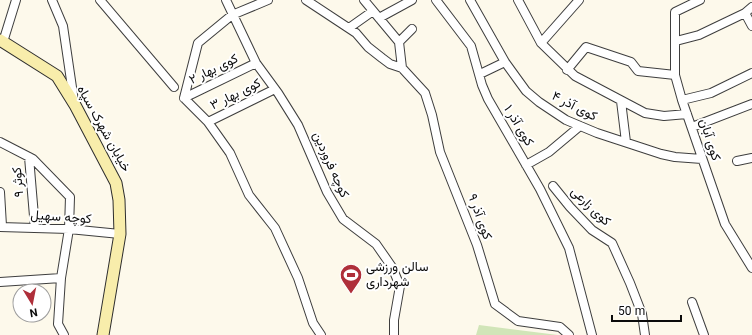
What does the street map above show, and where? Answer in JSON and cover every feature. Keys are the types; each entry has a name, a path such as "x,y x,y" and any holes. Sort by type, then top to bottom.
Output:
{"main road":[{"name":"خیابان شهرک سپاه","path":"1,41 57,76 75,106 116,183 119,200 120,234 103,335"}],"street":[{"path":"1,41 16,0"},
{"path":"52,0 63,26 75,106"},
{"path":"100,0 174,87"},
{"name":"کوچه فروردین","path":"226,0 256,63 298,124 326,192 343,219 376,244 392,267 400,286 394,320 394,335"},
{"path":"268,0 232,15 198,43 184,98 208,122 230,153 249,195 275,228 298,278 313,323 322,335"},
{"path":"306,0 356,33 368,48 390,64 402,68 399,42 364,0"},
{"path":"379,18 412,0"},
{"name":"کوی آذر ۱","path":"436,0 471,46 482,85 488,99 540,189 569,248 592,335"},
{"name":"کوی آذر ۴","path":"470,0 505,62 526,91 538,102 556,114 580,126 661,154 702,160"},
{"path":"518,0 541,43 576,76 620,101 645,113 664,116 687,114"},
{"path":"541,43 579,0"},
{"name":"کوی آبان","path":"700,0 675,12 676,75 682,100 725,224 752,268"},
{"path":"676,40 699,35 745,13 752,7"},
{"path":"349,28 373,11"},
{"path":"745,13 752,26"},
{"path":"399,42 412,29"},
{"path":"568,70 586,47 631,62 638,71 676,75"},
{"path":"480,74 505,62"},
{"name":"کوی بهار ۲","path":"184,98 256,63"},
{"name":"کوی آذر ۹","path":"402,68 425,93 432,115 440,152 477,245 496,304 518,321 560,327 569,335"},
{"path":"682,100 711,93 752,73"},
{"name":"کوی بهار ۳","path":"208,122 275,89"},
{"path":"620,101 626,142"},
{"path":"692,128 752,104"},
{"path":"526,165 549,152 580,126"},
{"path":"0,142 33,159 70,196 69,229 61,278 58,324 64,335"},
{"name":"کوثر ۹","path":"29,157 35,228"},
{"path":"737,161 752,158"},
{"name":"کوی زارعی","path":"553,186 570,207 592,230 612,243 630,282 642,314 645,335"},
{"path":"0,192 1,226"},
{"name":"کوچه سهیل","path":"1,226 69,229 120,234"},
{"path":"0,282 61,278"},
{"path":"692,302 704,335"}],"green space":[{"path":"479,325 558,335 476,335"}],"place":[{"name":"سالن ورزشی شهرداری","path":"351,294"}]}
